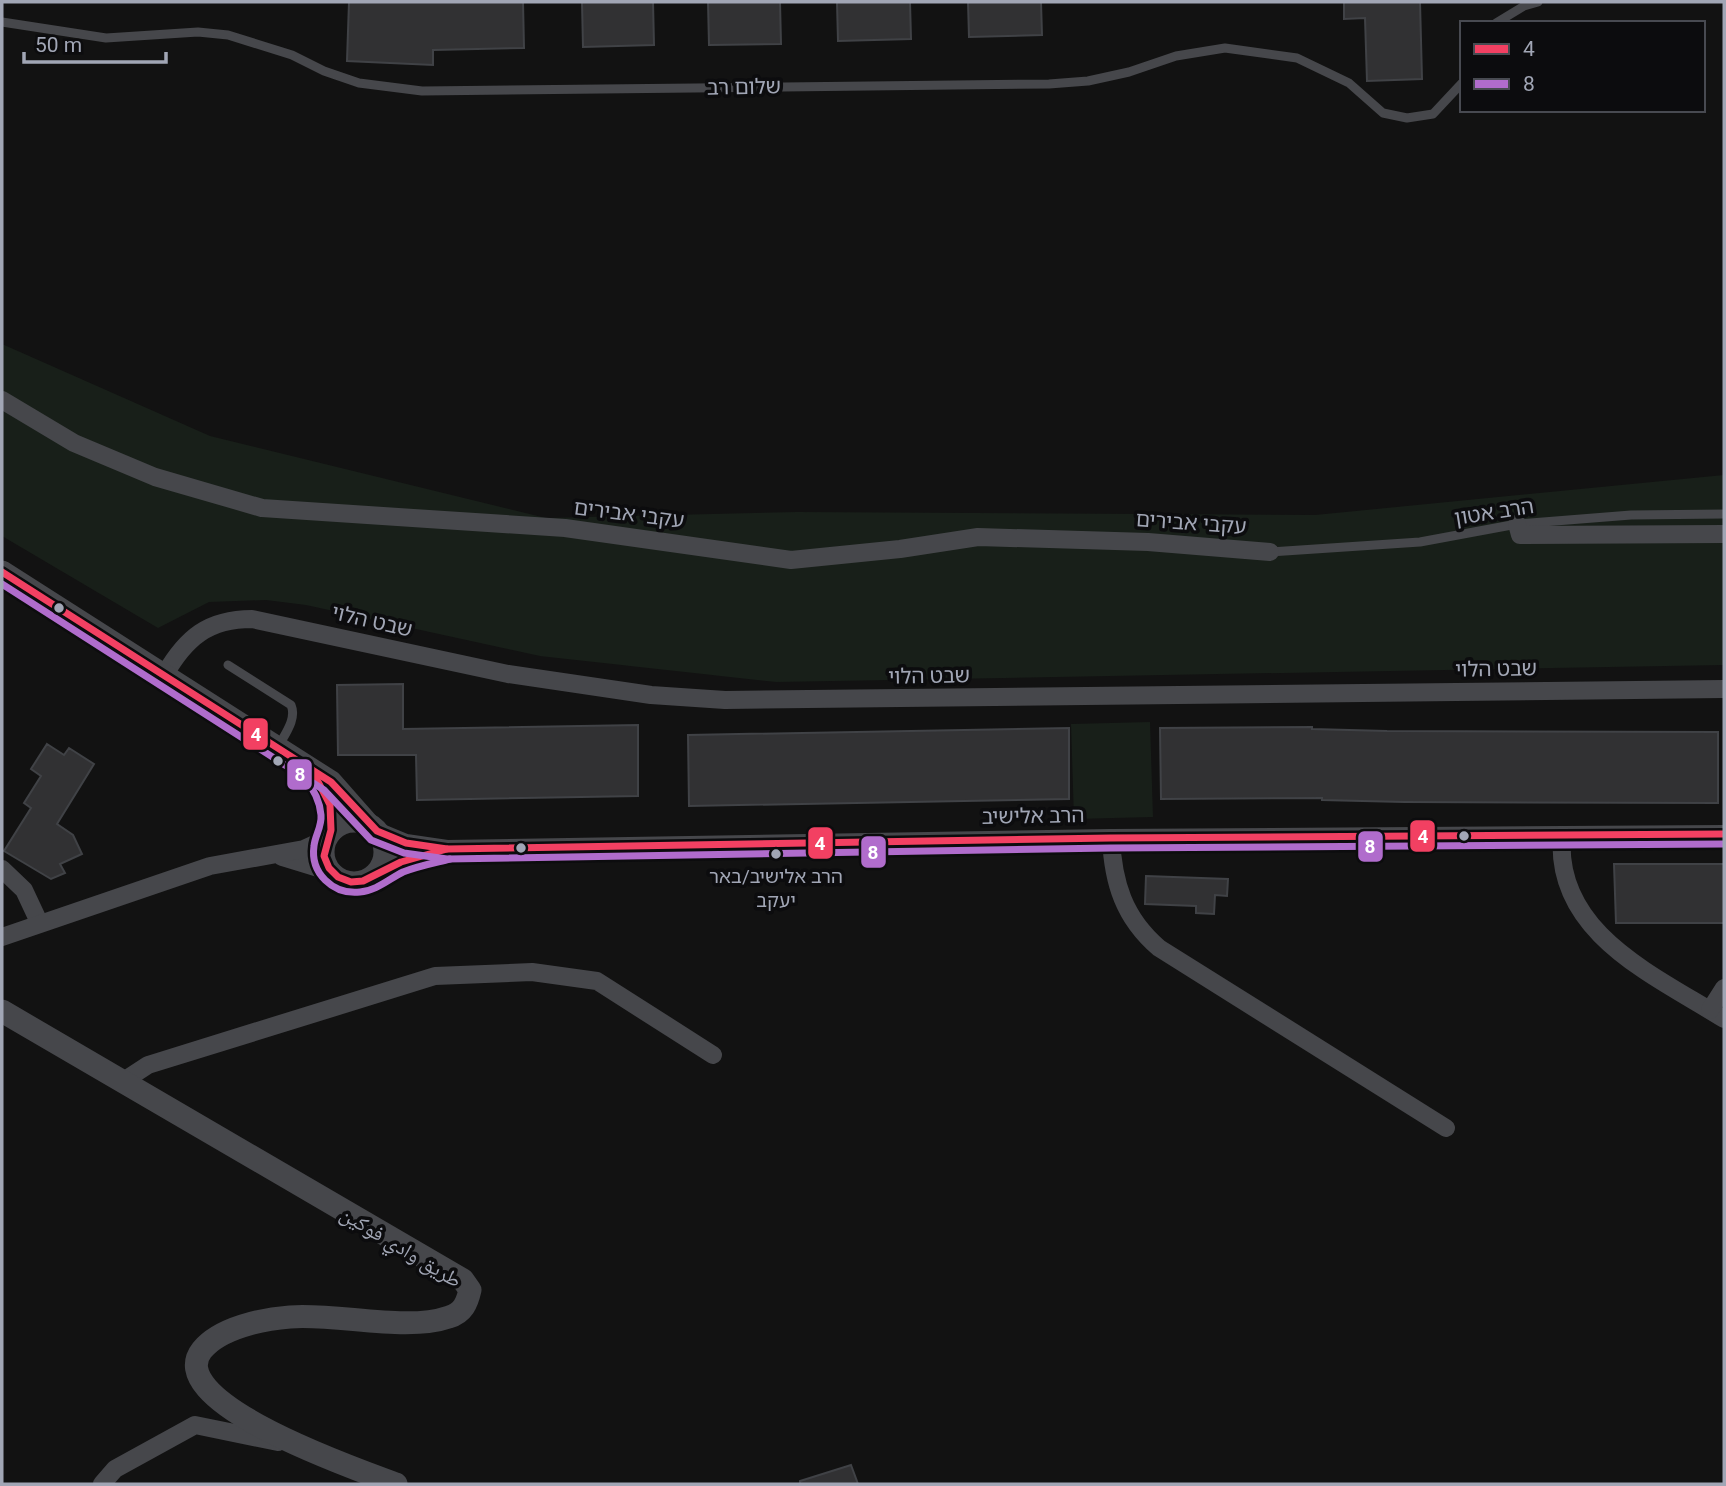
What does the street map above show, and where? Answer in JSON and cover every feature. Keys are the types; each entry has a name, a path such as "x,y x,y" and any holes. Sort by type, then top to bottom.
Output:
{"street":[{"name":"עקבי אבירים","path":"2,400 74,443 143,472 262,508 565,528 791,559 900,549 978,537 1148,542 1270,552"},
{"path":"1517,524 1520,535 1724,534"},
{"path":"2,572 331,782 382,839 385,857 377,873"},
{"name":"שבט הלוי","path":"165,674 185,643 202,629 224,621 252,619 508,674 651,695 725,700 1724,689"},
{"path":"312,770 328,800 329,835 324,856 331,872"},
{"path":"2,937 39,922 210,866 304,849 345,822 373,828 406,843 447,849"},
{"name":"הרב אלישיב","path":"447,849 1111,838 1724,834"},
{"path":"1562,835 1561,852 1566,882 1585,920 1618,952 1717,1015 1724,988"},
{"path":"1111,838 1114,875 1121,898 1132,920 1149,939 1446,1128"},
{"path":"268,855 303,861 339,878 359,882 405,860 447,849"},
{"path":"2,869 24,890 39,922"},
{"path":"122,1082 148,1065 435,976 532,972 597,981 713,1055"},
{"name":"طريق وادي فوکين","path":"2,1011 463,1280 470,1290 467,1305 451,1317 421,1322 290,1317 251,1325 211,1341 199,1353 196,1366 205,1385 223,1404 290,1444 396,1484"},
{"path":"102,1484 115,1469 195,1425 290,1444"}],"lane":[{"path":"1499,21 1524,6 1538,2"},
{"name":"שלום רב","path":"2,22 106,38 198,32 228,35 292,55 324,71 359,83 422,90 1049,84 1088,81 1129,72 1177,56 1225,48 1297,58 1349,83 1383,113 1407,118 1433,114 1460,85"},
{"name":"הרב אטון","path":"1270,552 1420,542 1517,524 1631,515 1724,514"},
{"path":"228,665 291,705 294,712 291,722 278,747"}],"shaded area":[{"path":"2,344 210,436 546,518 797,512 1315,515 1724,475 1724,665 776,682 540,656 306,605 266,600 209,602 158,628 2,536"},
{"path":"1150,722 1153,817 1074,819 1071,724"}],"building":[{"path":"349,2 523,2 524,48 433,50 433,65 347,61"},
{"path":"582,2 653,2 654,45 583,47"},
{"path":"708,2 780,2 781,44 709,45"},
{"path":"837,2 910,2 911,39 838,41"},
{"path":"968,2 1041,2 1042,35 969,37"},
{"path":"1344,2 1420,2 1422,79 1367,81 1365,18 1344,19"},
{"path":"403,684 403,729 638,725 638,796 417,800 416,755 338,755 337,685"},
{"path":"1312,727 1387,731 1718,732 1718,803 1404,802 1322,798 1161,799 1160,728"},
{"path":"1069,728 1069,799 689,806 688,735"},
{"path":"47,744 64,755 69,748 94,764 57,824 73,835 82,854 60,864 65,873 51,879 4,851 31,808 24,803 41,776 31,769"},
{"path":"1614,864 1724,864 1724,923 1616,923"},
{"path":"1146,876 1228,879 1227,896 1215,895 1214,914 1196,913 1196,906 1145,904"},
{"path":"851,1465 858,1484 800,1484 800,1481"}],"transit line":[{"name":"4","path":"2,572 331,782 377,831 406,843 447,849 1111,838 1724,834"},
{"name":"8","path":"2,584 324,790 371,840 404,853 447,859 1111,848 1724,844"},
{"name":"4","path":"312,770 330,805 331,830 324,856 329,868 338,877 351,882 363,881 401,862 447,849"},
{"name":"8","path":"304,777 315,795 321,815 314,846 316,865 325,880 333,886 350,892 366,891 403,872 450,859"}],"place":[{"name":"הרב אלישיב/באר יעקב","path":"776,854"}]}
